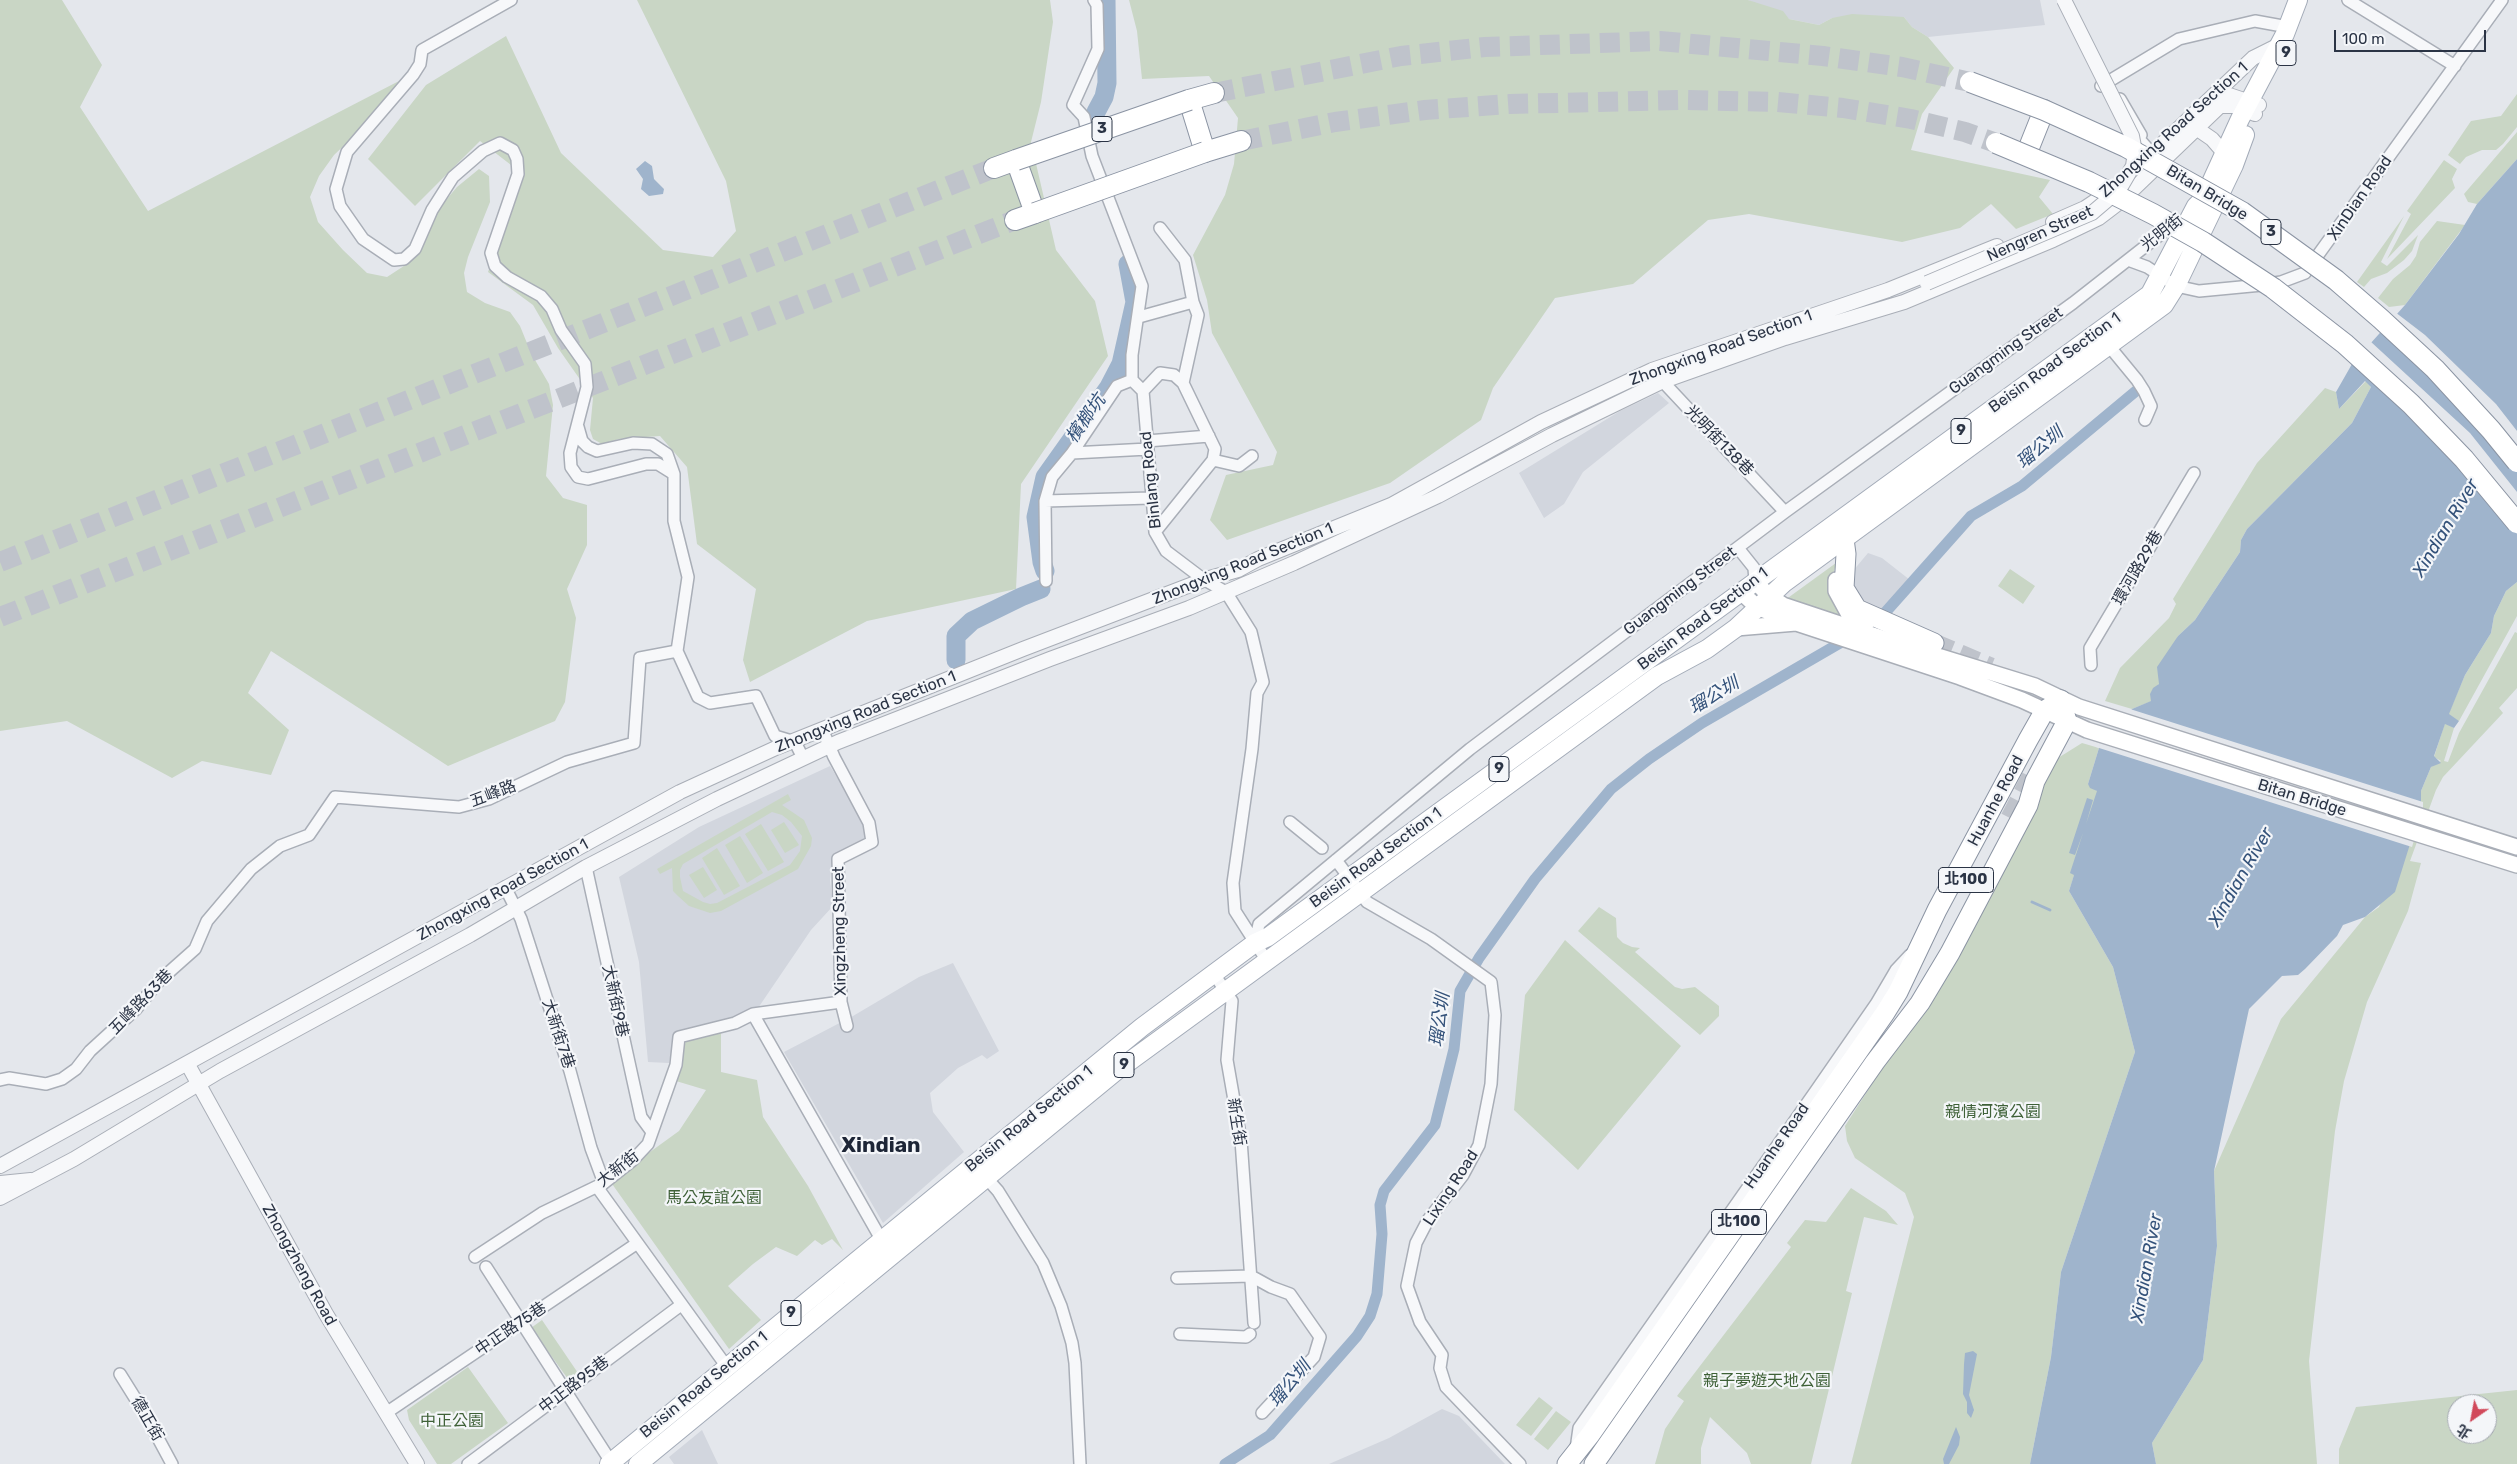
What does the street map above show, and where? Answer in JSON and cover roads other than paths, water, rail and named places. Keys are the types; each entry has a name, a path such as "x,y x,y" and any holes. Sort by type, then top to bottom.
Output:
{"highway":[{"name":"Bitan Bridge","path":"1970,82 2044,110 2126,147 2203,188 2294,248 2343,286 2435,369 2492,430 2517,462"},
{"name":"3","path":"994,168 1214,93"},
{"path":"1189,100 1205,152"},
{"path":"2026,155 2044,110"},
{"path":"1014,220 1205,152 1241,142"},
{"path":"1996,143 2026,155 2152,214 2203,242 2273,288 2345,344 2411,404 2464,458 2517,523"},
{"path":"1016,160 1036,213"},
{"path":"1844,539 1846,554 1844,588 1857,609 1934,643"},
{"name":"Huanhe Road","path":"1571,1457 1590,1435 1885,1013 1898,992 1920,945 2057,712"},
{"name":"北100","path":"1904,1023 1920,1003 1950,953 2028,805 2057,712"},
{"name":"北100","path":"1875,1062 1885,1037 1909,996 1926,956 2057,712"},
{"path":"1904,1023 1932,962 2010,818"},
{"name":"Huanhe Road","path":"1594,1464 1904,1023"}],"main road":[{"name":"9","path":"2176,286 2234,165 2252,107 2298,0"},
{"name":"9","path":"2160,275 2196,206 2204,198 2225,154 2311,0"},
{"name":"Beisin Road Section 1","path":"610,1463 1142,1027 2150,294 2160,275"},
{"name":"Beisin Road Section 1","path":"638,1464 1115,1072 1657,676 1707,649 1736,628 1762,601 1844,539 2164,305 2176,286"},
{"path":"1844,539 1838,554 1836,578 1836,590 1842,604 1848,613 1857,620 1891,634 1908,648"},
{"path":"1748,587 1762,601 1796,624 1960,677 2057,712"},
{"path":"1762,601 1783,605 1908,648 2034,686 2057,712"},
{"path":"1736,628 1796,624"},
{"name":"Bitan Bridge","path":"2057,712 2090,711 2517,847"},
{"name":"Bitan Bridge","path":"2057,712 2087,730 2517,866"}],"street":[{"path":"511,0 422,50 420,64 413,75 347,152 336,189 340,206 363,239 394,260 404,259 415,249 432,210 454,177 483,151 500,143 513,150 518,159 518,174 491,253 495,266 507,277 541,296 552,309 561,330 585,364 587,387 570,453 570,467 578,477 588,479 646,464 658,464 674,474"},
{"path":"1094,0 1096,5 1098,49 1073,105 1084,117 1092,156 1142,286 1132,355 1132,380 1144,391 1160,373 1174,375 1183,383 1215,449 1213,460 1155,532"},
{"name":"Nengren Street","path":"1927,282 2092,214 2119,190 2133,166 2135,152 2132,136 2064,0"},
{"path":"2071,0 2105,83 2154,155"},
{"path":"2350,0 2455,66"},
{"name":"XinDian Road","path":"2128,260 2160,275 2176,286 2199,291 2281,282 2305,273 2335,235 2445,77 2502,0"},
{"path":"2105,83 2179,39 2255,21 2288,27"},
{"name":"Zhongxing Road Section 1","path":"0,1166 680,792 822,729 1023,649 1206,580 1238,570 1258,559 1391,505 1541,422 1652,370 1888,290 2085,208 2105,196 2154,155 2207,100 2253,58 2279,44"},
{"path":"2207,100 2226,94 2252,107"},
{"name":"Zhongxing Road Section 1","path":"0,1198 37,1179 199,1084 516,909 586,867 717,799 829,746 1226,592 1318,553 1438,496 1552,435 1662,382 1785,338 1904,302 2099,218 2120,202 2154,155 2196,128 2220,106 2252,107"},
{"path":"2196,128 2212,140 2225,154"},
{"name":"光明街","path":"2128,260 2196,206"},
{"path":"1160,228 1185,260 1193,302 1198,315 1183,383"},
{"name":"Guangming Street","path":"1255,943 1259,924 1537,697 1701,578 1785,512 2073,303 2128,260"},
{"path":"1888,290 1927,282"},
{"path":"1894,304 1910,290 1927,282"},
{"path":"1139,317 1193,302"},
{"path":"2110,346 2142,387 2151,406 2145,420"},
{"name":"光明街138巷","path":"1652,370 1785,512"},
{"path":"1046,581 1045,501 1052,477 1072,453 1117,386 1132,380"},
{"name":"Binlang Road","path":"1144,391 1155,532 1166,551 1226,592 1251,632 1263,682 1257,693 1252,749 1233,883 1235,911 1267,961"},
{"path":"577,425 582,441 588,447 597,451 633,443 652,444 667,454 674,474 674,521 688,577 677,650 698,698 710,703 756,696 775,736 795,742 803,758"},
{"path":"1072,453 1209,436"},
{"path":"1213,460 1238,466 1252,456"},
{"name":"環河路29巷","path":"2091,665 2090,648 2194,473"},
{"path":"1045,501 1151,498"},
{"path":"1738,548 1754,568 1748,587"},
{"name":"五峰路","path":"251,869 280,846 309,835 335,797 459,807 489,799 567,762 634,743 640,658 677,650"},
{"path":"822,729 829,746"},
{"name":"Xingzheng Street","path":"829,746 868,824 872,842 838,859 841,1002 847,1026"},
{"path":"1290,822 1322,848"},
{"name":"Lixing Road","path":"1336,860 1359,894 1367,902 1427,937 1491,982 1495,1015 1490,1084 1479,1145 1463,1175 1428,1220 1416,1242 1407,1286 1420,1322 1442,1355 1440,1368 1446,1387 1520,1464"},
{"name":"大新街9巷","path":"586,867 641,1117 652,1132"},
{"name":"五峰路63巷","path":"0,1080 9,1078 46,1084 62,1079 76,1069 90,1051 136,1010 159,981 195,949 207,921 251,869"},
{"name":"大新街7巷","path":"505,888 516,909 570,1071 600,1185 636,1244 727,1367"},
{"name":"新生街","path":"1180,1334 1246,1337 1252,1329 1251,1276 1240,1140 1227,1060 1232,1001 1214,974"},
{"path":"841,1002 753,1014 881,1240"},
{"name":"大新街","path":"475,1257 542,1213 600,1185 633,1160 648,1144 676,1065 679,1037 735,1022 753,1014"},
{"name":"Zhongzheng Road","path":"188,1063 326,1314 417,1464"},
{"path":"974,1163 998,1191 1044,1263 1061,1306 1072,1343 1075,1363 1080,1464"},
{"path":"0,1183 37,1179"},
{"name":"中正路75巷","path":"386,1413 636,1244"},
{"path":"486,1267 610,1463"},
{"path":"1177,1278 1251,1276 1271,1287 1290,1294 1320,1337 1314,1357 1262,1413"},
{"name":"中正路95巷","path":"468,1464 681,1305"},
{"name":"德正街","path":"120,1374 172,1464"}],"water":[{"name":"Xindian River","path":"2517,159 2517,582 2506,591 2494,616 2491,633 2465,675 2449,714 2459,721 2454,728 2445,724 2434,756 2441,763 2431,767 2421,791 2421,809 2395,892 2365,917 2343,925 2337,936 2305,969 2298,975 2282,976 2249,1009 2214,1171 2217,1246 2203,1360 2152,1443 2156,1464 2030,1464 2051,1357 2061,1272 2135,1052 2113,967 2069,891 2074,875 2070,873 2083,833 2075,855 2069,853 2087,798 2093,800 2086,824 2097,791 2090,788 2088,784 2099,748 2132,709 2151,701 2150,694 2153,688 2159,684 2157,667 2178,636 2195,620 2240,552 2241,540 2247,529 2352,423 2371,387 2365,381 2339,409 2336,392 2352,364 2405,305 2459,234 2477,204"},
{"path":"645,161 652,166 654,179 664,189 663,194 649,196 641,189 643,179 636,169"},
{"path":"1973,1351 1977,1354 1969,1395 1974,1410 1971,1418 1967,1413 1967,1402 1963,1394 1965,1353"},
{"path":"1956,1427 1960,1437 1959,1445 1949,1464 1944,1464 1943,1459"}],"waterway":[{"name":"檳榔坑","path":"1096,112 1104,97 1107,83 1106,0"},
{"name":"檳榔坑","path":"1045,571 1036,517 1045,477 1109,387 1121,364 1135,302 1128,264"},
{"name":"瑠公圳","path":"1883,615 1971,516 2022,486 2136,391"},
{"name":"檳榔坑","path":"956,660 956,636 972,621 1041,589"},
{"name":"瑠公圳","path":"1225,1464 1270,1435 1357,1336 1370,1316 1377,1294 1382,1234 1380,1205 1384,1191 1435,1125 1454,1049 1460,991 1479,958 1535,879 1611,789 1649,759 1702,723 1840,643"},
{"path":"2032,902 2050,910"}],"tunnel":[{"path":"1214,93 1401,56 1485,47 1660,41 1823,56 1902,67 1970,82"},
{"path":"1241,141 1335,122 1425,110 1510,104 1683,100 1778,102 1843,108 1911,119 1965,132 1996,143"},
{"path":"0,562 994,168"},
{"path":"0,617 1015,220"},
{"path":"1934,643 1991,667"},
{"path":"2010,818 2031,777"}],"district":[{"name":"Xindian","path":"881,1146"}],"park label":[{"name":"親情河濱公園","path":"1993,1112"},
{"name":"馬公友誼公園","path":"714,1198"},
{"name":"親子夢遊天地公園","path":"1767,1381"},
{"name":"中正公園","path":"452,1421"}]}
